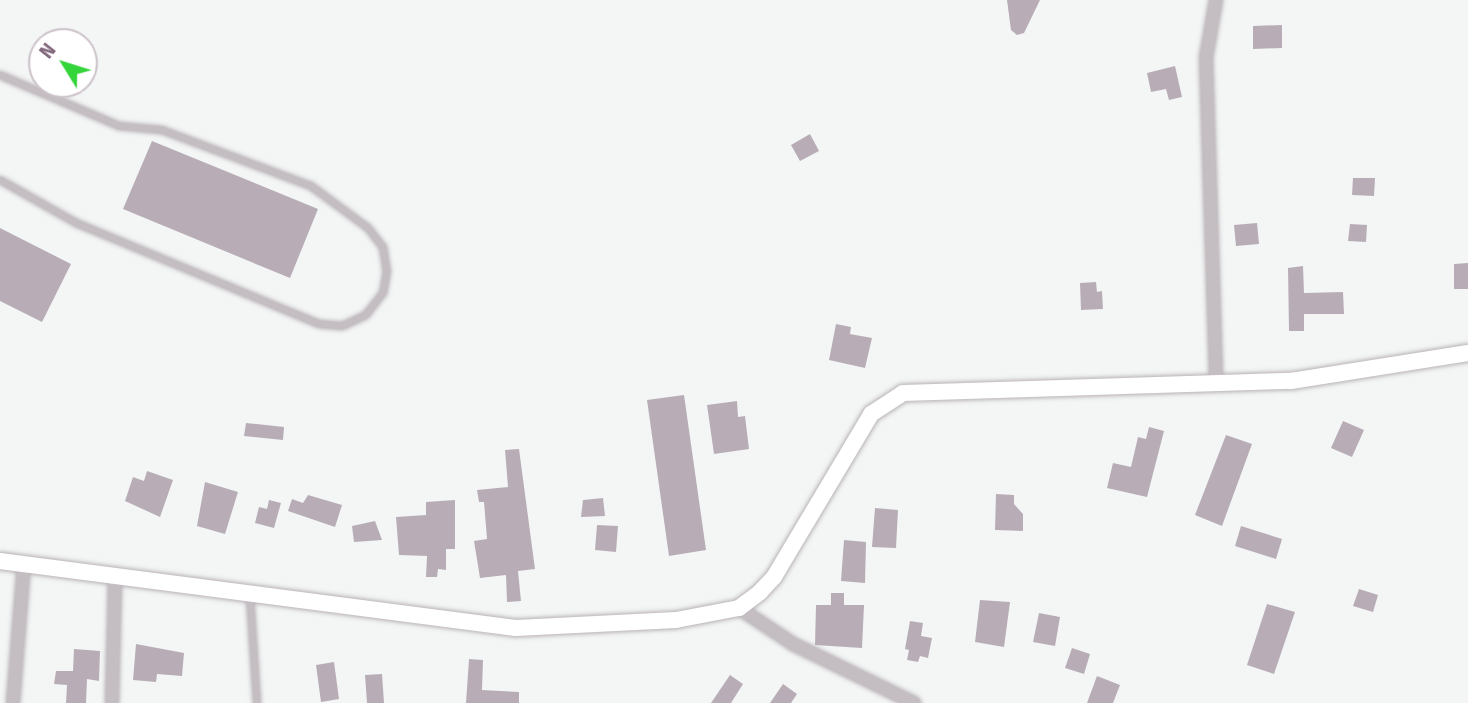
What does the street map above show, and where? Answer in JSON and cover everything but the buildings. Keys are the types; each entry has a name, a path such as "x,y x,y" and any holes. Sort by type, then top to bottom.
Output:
{"street":[{"path":"1216,0 1208,33 1206,71 1216,385"},
{"path":"0,561 516,628 637,624 739,608 774,578 871,414 890,398 914,390 1216,385 1354,374 1468,353"},
{"path":"13,703 23,564"},
{"path":"112,703 116,576"},
{"path":"739,608 793,644 915,703"}],"lane":[{"path":"0,75 119,126 162,130 312,186 368,228 383,247 387,271 383,293 366,315 342,326 319,324 76,223 0,180"},
{"path":"250,594 257,703"}]}
